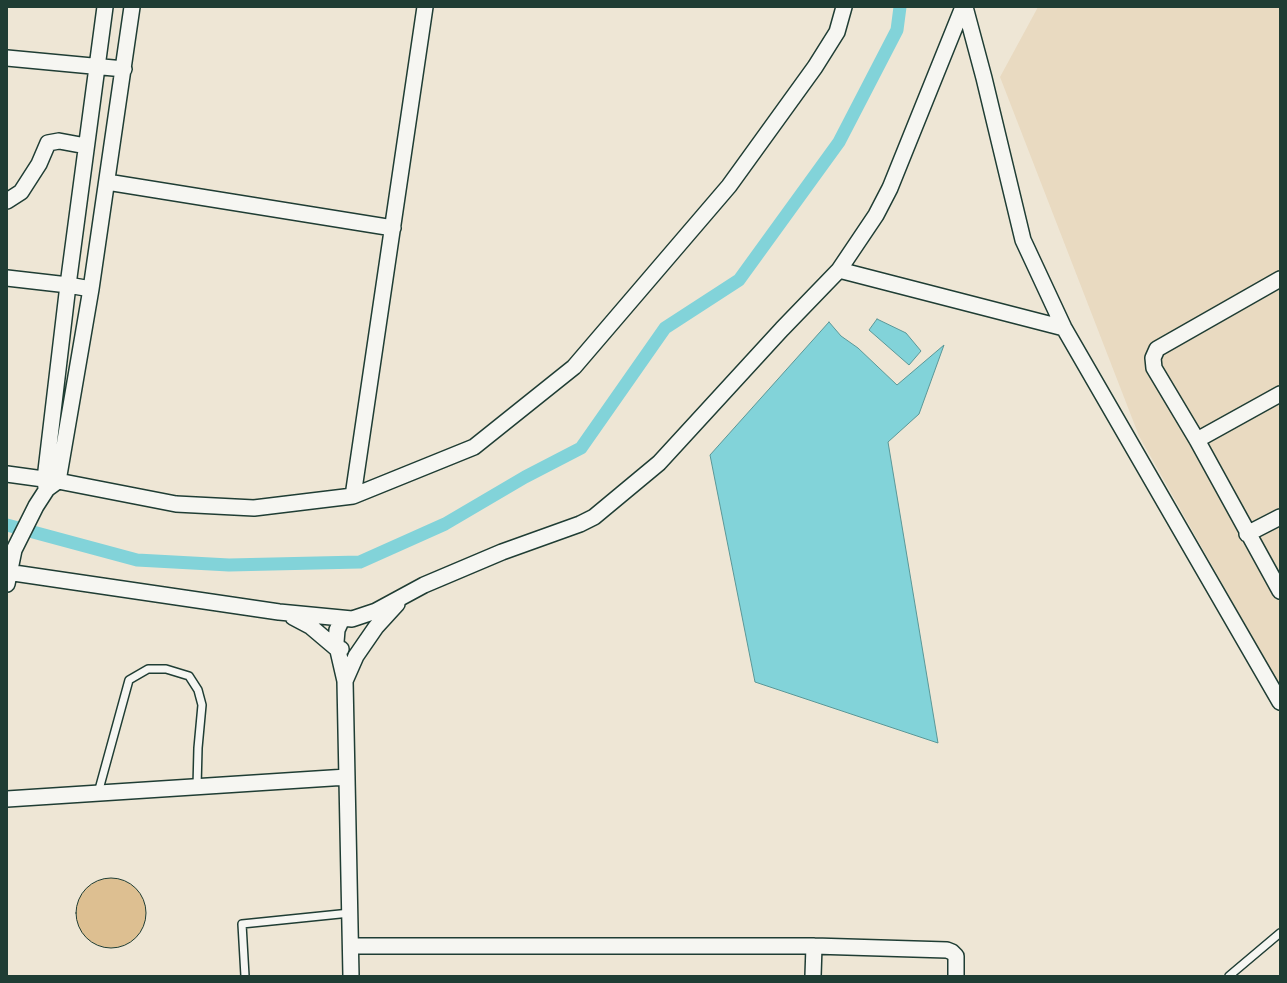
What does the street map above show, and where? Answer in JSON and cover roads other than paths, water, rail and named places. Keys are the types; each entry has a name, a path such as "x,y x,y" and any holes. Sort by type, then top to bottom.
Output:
{"street":[{"path":"50,483 68,285 105,7"},
{"path":"132,7 108,182 91,289 50,483 36,506 14,550 8,576 342,619 357,618 376,611 424,585 502,552 580,524 594,516 659,463 782,329 839,270 876,215 890,188 964,7"},
{"path":"353,496 425,7"},
{"path":"7,474 50,483 176,504 254,508 353,496 474,447 574,367 729,186 815,67 837,32 844,7"},
{"path":"964,7 984,78 1022,240 1064,328 1280,702"},
{"path":"7,58 97,66 124,70"},
{"path":"7,201 21,192 39,164 48,143 59,141 86,146"},
{"path":"108,182 393,228"},
{"path":"839,270 1064,328"},
{"path":"7,278 91,289"},
{"path":"1280,279 1157,349 1153,358 1154,368 1197,440 1247,534 1280,591"},
{"path":"1197,440 1280,394"},
{"path":"1247,534 1280,516"},
{"path":"345,681 356,656 390,611 405,596"},
{"path":"279,612 310,626 336,648 341,658 345,681 352,976"},
{"path":"357,618 365,633 364,645"},
{"path":"336,648 336,636 342,619"},
{"path":"336,648 351,650 364,645"},
{"path":"7,799 347,777"},
{"path":"351,946 814,946 952,952 956,956 956,976"},
{"path":"813,976 814,946"}],"lane":[{"path":"98,793 129,680 148,669 166,669 189,676 198,690 202,705 198,748 197,787"},
{"path":"245,976 242,924 350,914"},
{"path":"1229,976 1280,933"}],"water":[{"path":"877,319 906,333 921,351 909,365 869,330"},
{"path":"829,322 841,336 858,348 897,385 944,345 919,414 888,442 938,743 755,682 710,455"}],"waterway":[{"path":"7,525 137,560 229,565 360,562 445,524 525,477 581,448 665,328 739,280 839,142 897,30 900,7"}]}
